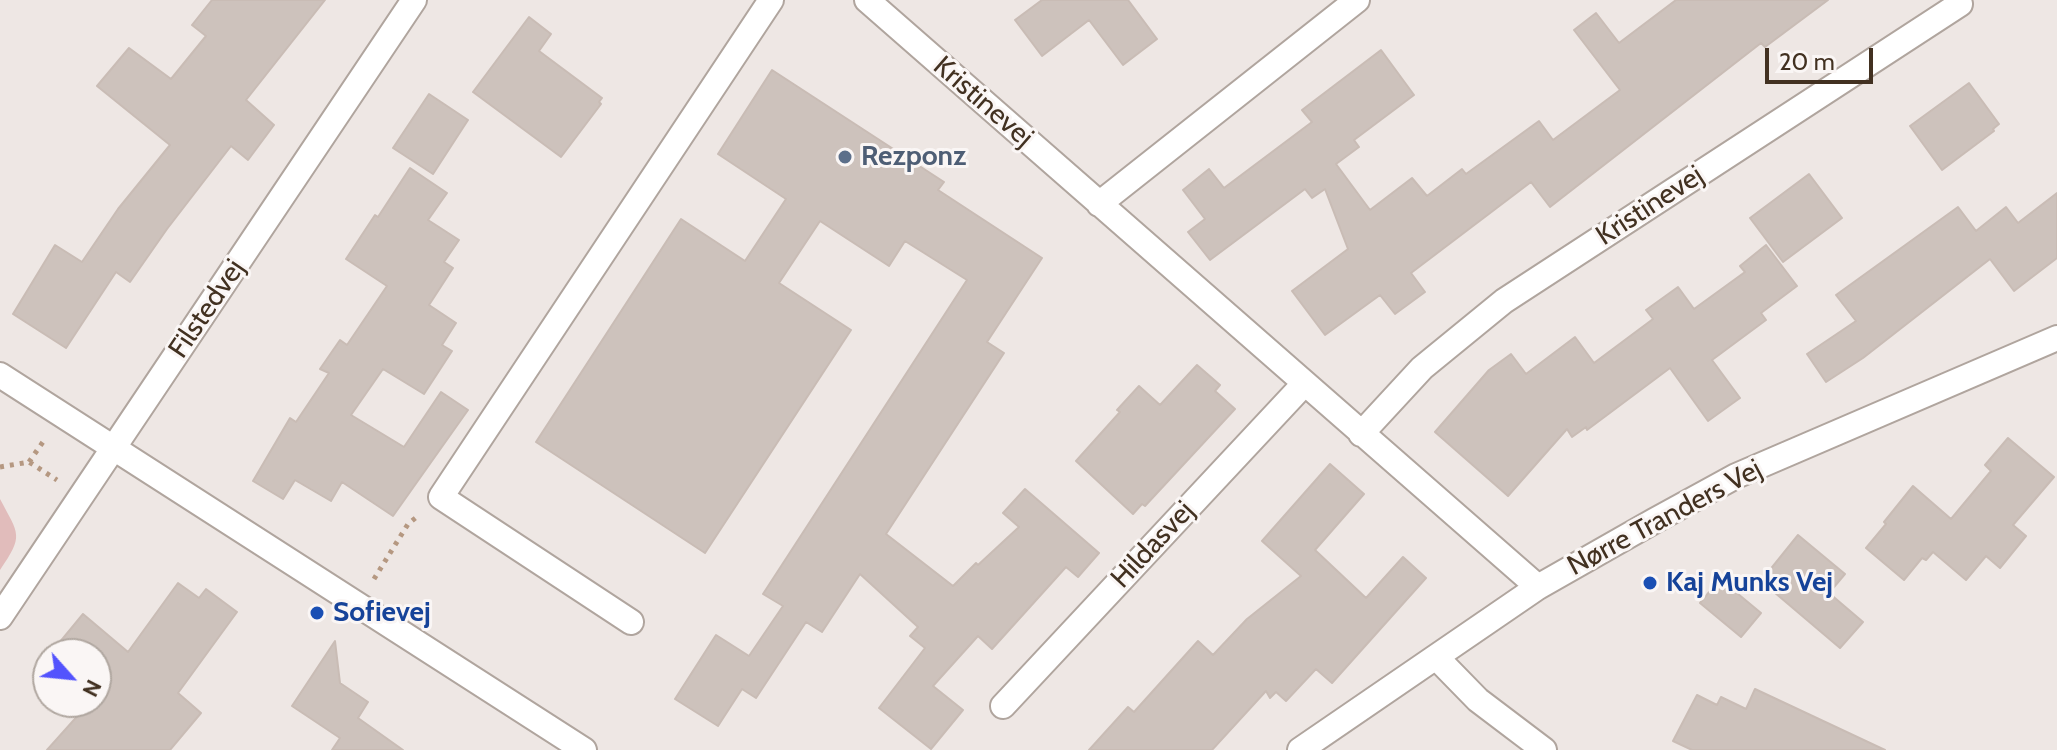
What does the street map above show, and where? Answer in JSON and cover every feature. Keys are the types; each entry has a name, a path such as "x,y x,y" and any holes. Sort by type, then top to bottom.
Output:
{"street":[{"name":"Filstedvej","path":"0,617 414,0"},
{"path":"631,622 441,497 771,0"},
{"name":"Kristinevej","path":"867,0 1538,587"},
{"path":"1099,204 1357,0"},
{"name":"Kristinevej","path":"1361,434 1422,368 1504,301 1960,4"},
{"name":"Nørre Tranders Vej","path":"1300,750 1538,587 1736,476 2057,338"},
{"path":"0,375 584,750"},
{"name":"Hildasvej","path":"1003,706 1304,384"},
{"path":"1436,657 1478,700 1544,750"}],"path":[{"path":"0,467 29,462 81,497"},
{"path":"377,575 408,524"}],"shaded area":[{"path":"0,499 15,528 16,542 0,570"}],"building":[{"path":"212,0 325,0 246,100 274,125 248,160 231,146 130,282 116,272 66,348 13,314 55,245 82,262 118,209 170,145 97,86 129,48 171,79 206,36 192,25"},
{"path":"1042,0 1128,0 1157,39 1123,65 1089,20 1042,56 1015,20"},
{"path":"1676,0 1828,0 1765,47 1761,43 1550,207 1531,182 1411,273 1425,292 1395,314 1380,295 1325,335 1292,291 1348,249 1325,189 1312,198 1305,189 1210,260 1188,232 1205,219 1183,190 1209,169 1224,188 1312,122 1302,110 1381,50 1414,95 1354,140 1359,147 1336,164 1370,210 1412,178 1427,196 1462,169 1466,174 1539,121 1553,140 1620,90 1574,30 1596,13 1619,43"},
{"path":"529,17 551,34 539,51 602,98 601,104 561,157 473,92"},
{"path":"772,70 944,182 938,190 1042,258 987,342 1004,353 886,534 953,586 1019,527 1003,513 1025,489 1099,553 1078,577 1066,567 992,649 978,636 933,686 963,710 931,749 879,708 925,648 910,636 918,627 860,574 822,632 806,622 756,698 742,689 718,726 675,699 716,635 749,656 783,606 763,594 967,280 905,241 889,266 820,221 779,283 851,330 705,553 536,442 681,219 745,261 786,199 718,154"},
{"path":"1969,83 1999,124 1942,170 1910,126"},
{"path":"429,94 468,120 433,174 393,148"},
{"path":"410,168 447,193 428,220 459,240 444,262 453,268 429,305 456,323 442,345 452,351 424,394 383,369 351,415 404,447 441,392 468,410 393,516 342,482 331,501 295,480 283,499 253,481 290,418 296,422 329,373 320,369 340,340 347,345 387,286 346,259"},
{"path":"1809,174 1842,218 1783,262 1750,218"},
{"path":"2057,193 2057,258 2014,291 1990,259 1863,358 1826,382 1807,354 1856,321 1836,295 1958,207 1976,231 2006,207 2018,223"},
{"path":"1766,245 1797,286 1761,313 1766,320 1712,360 1740,398 1708,421 1670,368 1587,430 1586,427 1572,437 1567,429 1508,496 1435,432 1489,370 1511,354 1526,374 1575,337 1594,363 1653,319 1646,310 1678,287 1694,309 1745,272 1740,266"},
{"path":"1197,365 1220,385 1215,391 1235,409 1145,506 1142,504 1133,514 1076,461 1139,386 1160,405"},
{"path":"2008,438 2054,477 2013,525 2026,536 2000,568 1986,556 1966,580 1933,552 1926,560 1922,558 1904,580 1866,548 1913,486 1951,519 1991,471 1985,465"},
{"path":"1330,464 1364,494 1315,550 1366,598 1403,557 1426,578 1332,683 1316,669 1286,701 1276,692 1270,698 1266,691 1212,750 1089,750 1128,707 1134,712 1198,641 1213,655 1247,619 1301,576 1262,541"},
{"path":"1798,535 1845,574 1829,593 1863,622 1840,648 1761,581"},
{"path":"1720,579 1761,613 1741,637 1700,603"},
{"path":"178,583 199,598 206,589 237,612 178,693 201,713 170,750 47,750 76,718 112,718 112,638 128,652"},
{"path":"83,614 111,638 63,638"},
{"path":"335,641 340,683 368,702 358,718 403,750 332,750 340,738 292,706"},
{"path":"1755,689 1885,750 1692,750 1673,741 1697,695 1717,705 1721,697 1746,709"}],"place":[{"name":"Rezponz","path":"845,157"},
{"name":"Kaj Munks Vej","path":"1650,583"},
{"name":"Sofievej","path":"317,613"}]}
